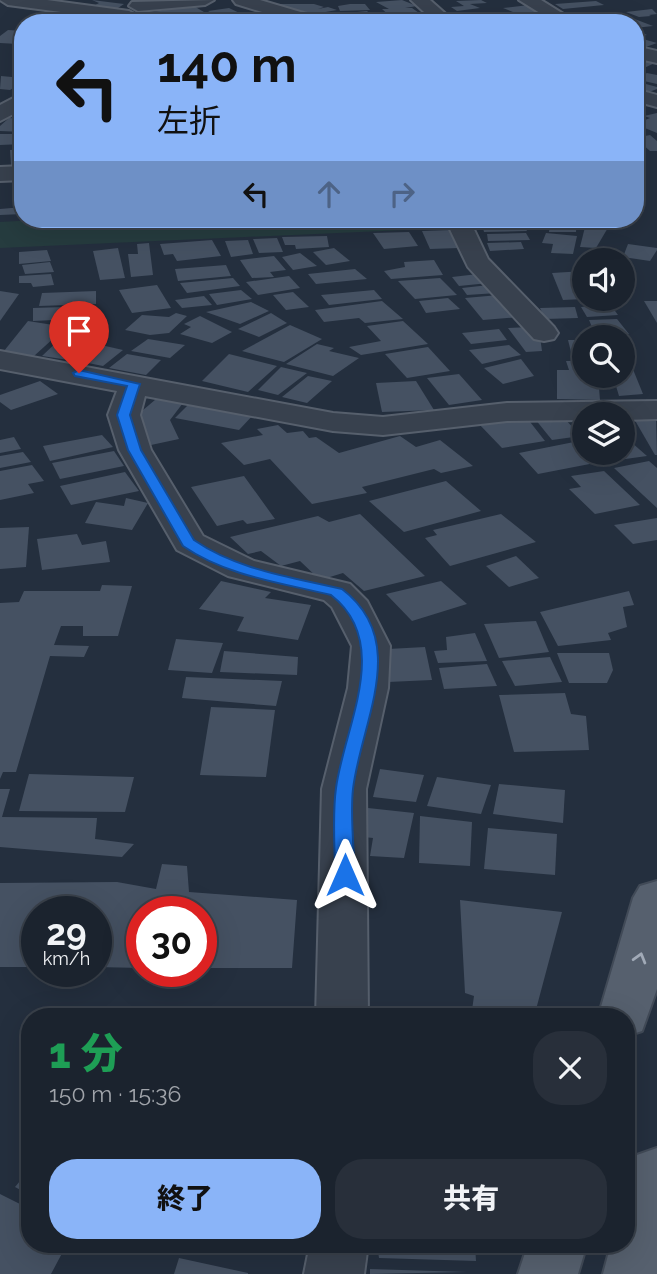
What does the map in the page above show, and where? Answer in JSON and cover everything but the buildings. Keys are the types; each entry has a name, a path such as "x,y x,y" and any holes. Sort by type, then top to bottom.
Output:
{"main road":[{"path":"626,1008 657,898"},
{"path":"633,1274 657,1172"},
{"path":"548,1274 555,1253"}],"street":[{"path":"0,3 9,0 133,11 205,0"},
{"path":"242,0 288,14"},
{"path":"420,0 436,14"},
{"path":"528,0 553,14"},
{"path":"461,228 477,262 544,333"},
{"path":"0,360 333,422 383,426 507,412 657,410"},
{"path":"134,384 124,415 131,439 189,543 203,553 238,568 337,592 348,601 371,646 368,688 344,789 342,1008"},
{"path":"334,1274 338,1253"}],"green space":[{"path":"14,221 14,228 450,228 0,248 0,222"}],"route":[{"path":"79,373 134,384 129,391 124,415 127,428 135,450 189,543 203,553 238,568 337,592 348,601 362,625 371,646 368,688 344,789 345,875"}]}
